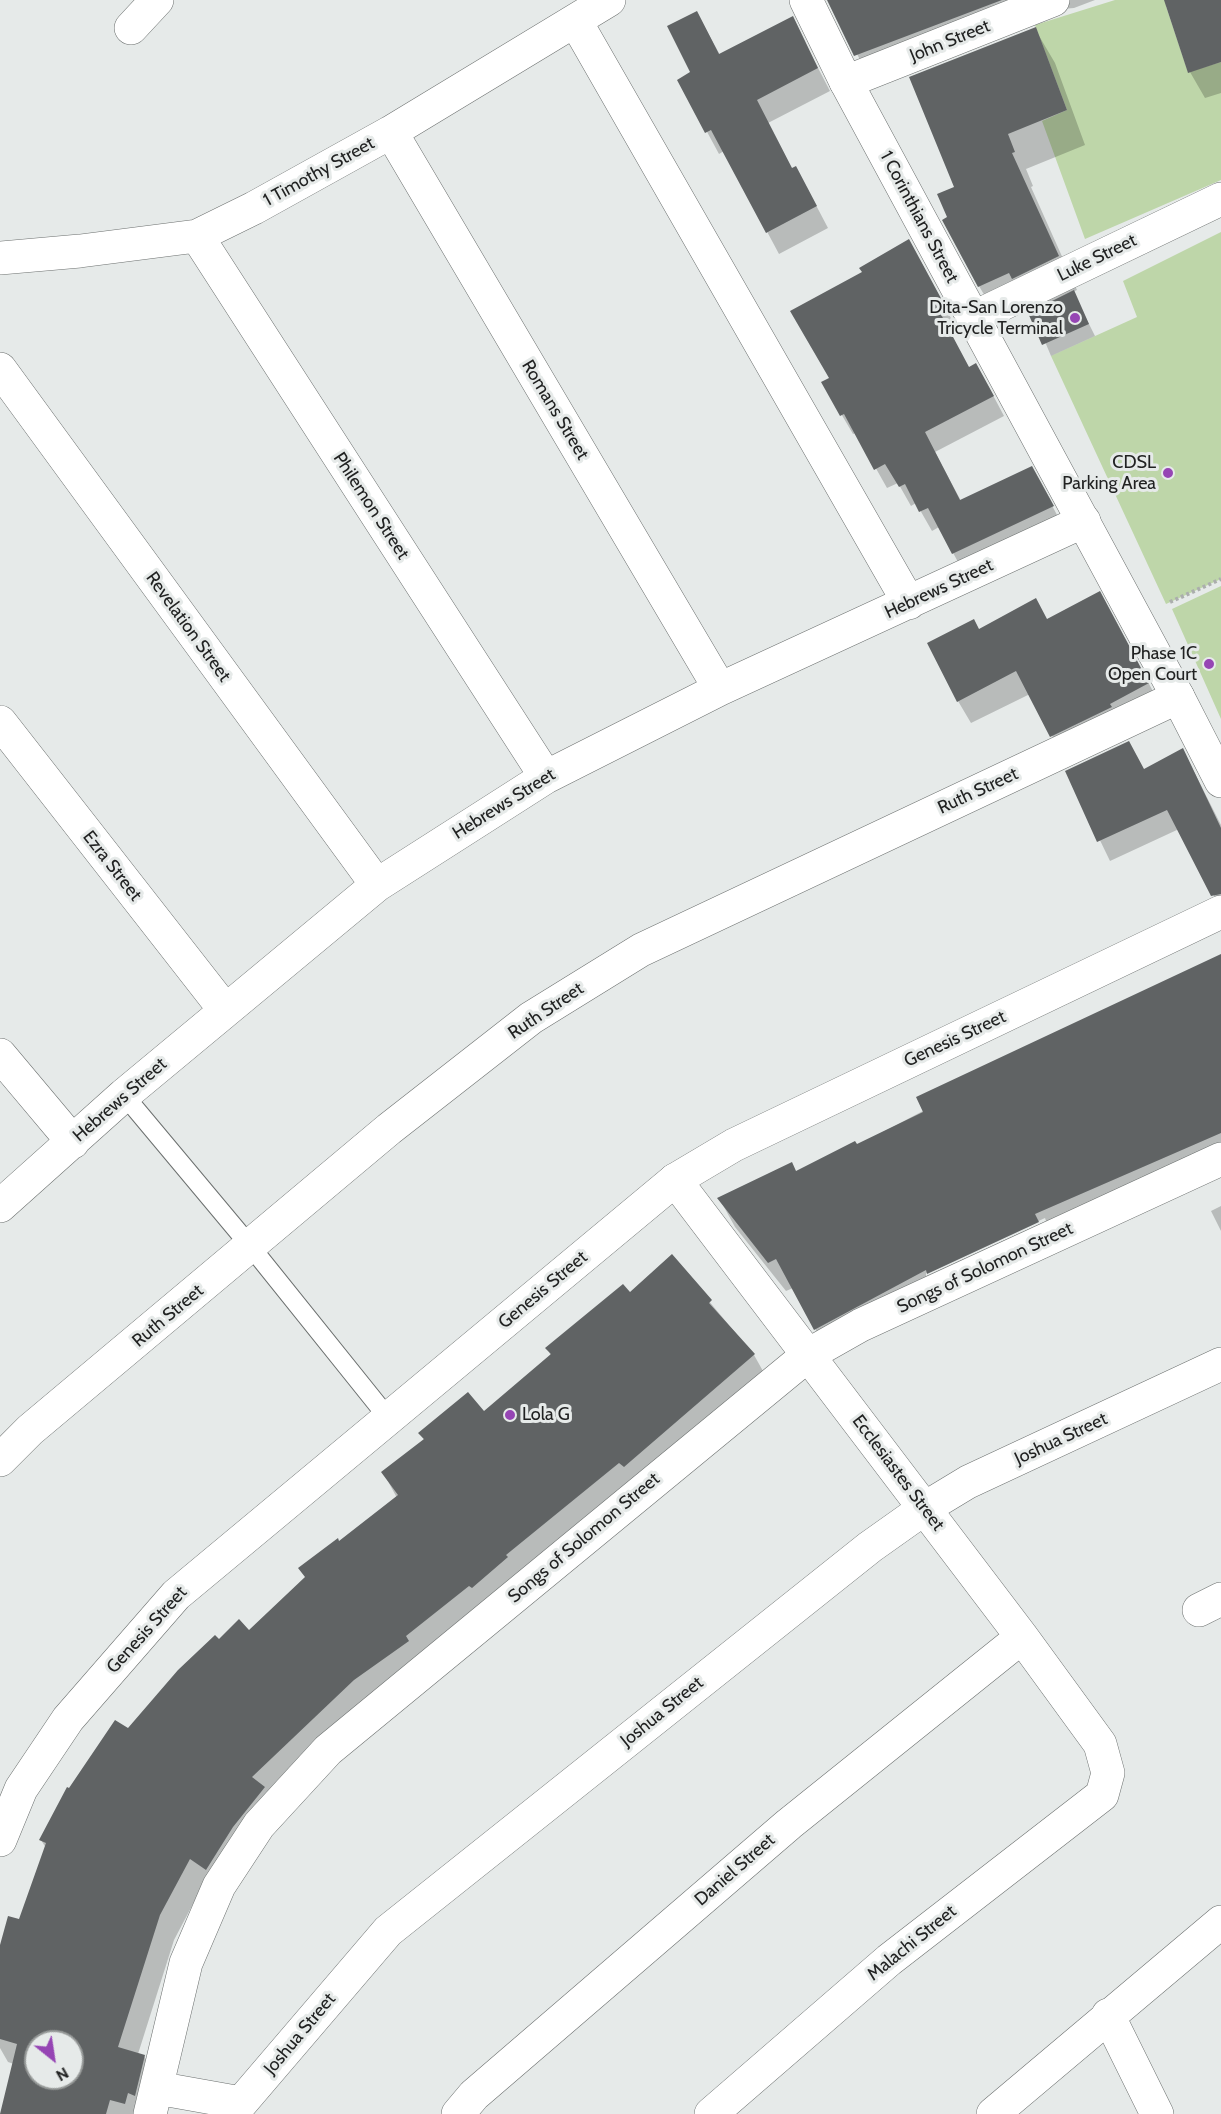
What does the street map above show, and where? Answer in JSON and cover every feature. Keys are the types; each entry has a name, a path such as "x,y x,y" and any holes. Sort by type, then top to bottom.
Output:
{"street":[{"path":"131,28 157,0"},
{"name":"1 Timothy Street","path":"0,258 80,251 197,236 254,208 391,132 609,0"},
{"name":"1 Corinthians Street","path":"806,0 846,82 1084,521 1221,781"},
{"name":"John Street","path":"846,82 1053,0"},
{"path":"576,22 909,603"},
{"name":"Romans Street","path":"391,132 720,689"},
{"name":"Luke Street","path":"973,318 1221,199"},
{"name":"Philemon Street","path":"197,236 546,777"},
{"name":"Revelation Street","path":"0,369 377,885"},
{"name":"Hebrews Street","path":"0,1206 124,1095 377,885 546,777 720,689 1084,521"},
{"name":"Ruth Street","path":"0,1460 30,1430 389,1129 531,1018 641,950 1178,697"},
{"name":"Ezra Street","path":"0,722 225,1010"},
{"name":"Genesis Street","path":"0,1840 21,1789 68,1719 176,1595 675,1180 734,1145 1221,912"},
{"path":"0,1055 73,1142"},
{"name":"Songs of Solomon Street","path":"153,2101 186,1963 219,1886 259,1825 328,1750 808,1354 861,1325 1221,1159"},
{"name":"Ecclesiastes Street","path":"675,1180 1022,1637 1100,1744 1108,1773"},
{"name":"Joshua Street","path":"153,2101 241,2103 388,1931 870,1547 925,1508 968,1482 1221,1364"},
{"name":"Daniel Street","path":"458,2114 474,2095 789,1824 1022,1637"},
{"name":"Malachi Street","path":"711,2114 889,1960 1102,1795 1108,1773"},
{"path":"993,2114 1221,1922"},
{"path":"1108,2015 1157,2114"}],"lane":[{"path":"124,1095 251,1247 389,1419"}],"path":[{"path":"1166,604 1221,579"}],"green space":[{"path":"1115,0 1171,0 1166,6 1188,72 1221,62 1221,180 1085,239 1042,121 1067,110 1035,25"},
{"name":"CDSL Parking Area","path":"1221,232 1221,579 1166,604 1051,356 1137,317 1123,281"},
{"name":"Phase 1C Open Court","path":"1221,586 1221,719 1172,609"}],"building":[{"path":"827,0 1002,0 854,56"},
{"path":"1164,0 1221,0 1221,62 1188,73"},
{"path":"697,11 719,54 793,16 818,68 757,100 792,168 796,166 817,206 766,233 711,130 705,133 677,80 690,72 667,26"},
{"path":"1036,27 1067,110 1008,134 1015,152 1012,153 1059,256 1012,279 1009,273 978,287 942,220 947,217 937,194 954,187 909,77"},
{"path":"909,239 943,302 936,305 969,367 976,363 994,396 925,432 960,500 1032,466 1054,506 952,554 928,508 919,512 905,484 899,487 885,464 874,470 844,414 840,416 821,382 829,378 790,311 862,272 859,268"},
{"name":"Dita-San Lorenzo Tricycle Terminal","path":"1074,290 1089,324 1042,345 1028,313"},
{"path":"1100,591 1149,683 1110,704 1112,707 1050,737 1016,671 957,702 927,643 974,619 979,629 1036,598 1047,619"},
{"path":"1129,741 1144,769 1183,748 1221,828 1221,894 1211,896 1167,810 1097,842 1065,771"},
{"path":"1221,954 1221,1133 1035,1214 1039,1222 927,1274 926,1270 814,1330 776,1259 768,1263 717,1198 792,1162 796,1171 855,1141 857,1144 923,1112 916,1097"},
{"path":"672,1254 712,1300 709,1303 755,1354 624,1467 619,1463 506,1555 508,1557 472,1588 469,1586 406,1636 409,1641 354,1680 252,1777 265,1787 233,1827 206,1870 190,1859 160,1915 118,2047 145,2055 135,2096 128,2093 125,2104 110,2100 106,2114 0,2114 17,2044 0,2039 0,1945 8,1916 19,1919 46,1843 39,1840 67,1787 69,1788 115,1720 128,1728 178,1670 215,1635 219,1639 239,1619 249,1630 305,1577 298,1568 338,1538 339,1541 398,1495 381,1472 424,1439 418,1433 468,1392 484,1411 551,1354 545,1348 623,1284 630,1292"}],"place":[{"name":"Dita-San Lorenzo Tricycle Terminal","path":"1075,318"},
{"name":"CDSL Parking Area","path":"1168,473"},
{"name":"Phase 1C Open Court","path":"1209,664"},
{"name":"Lola G","path":"510,1415"}]}
